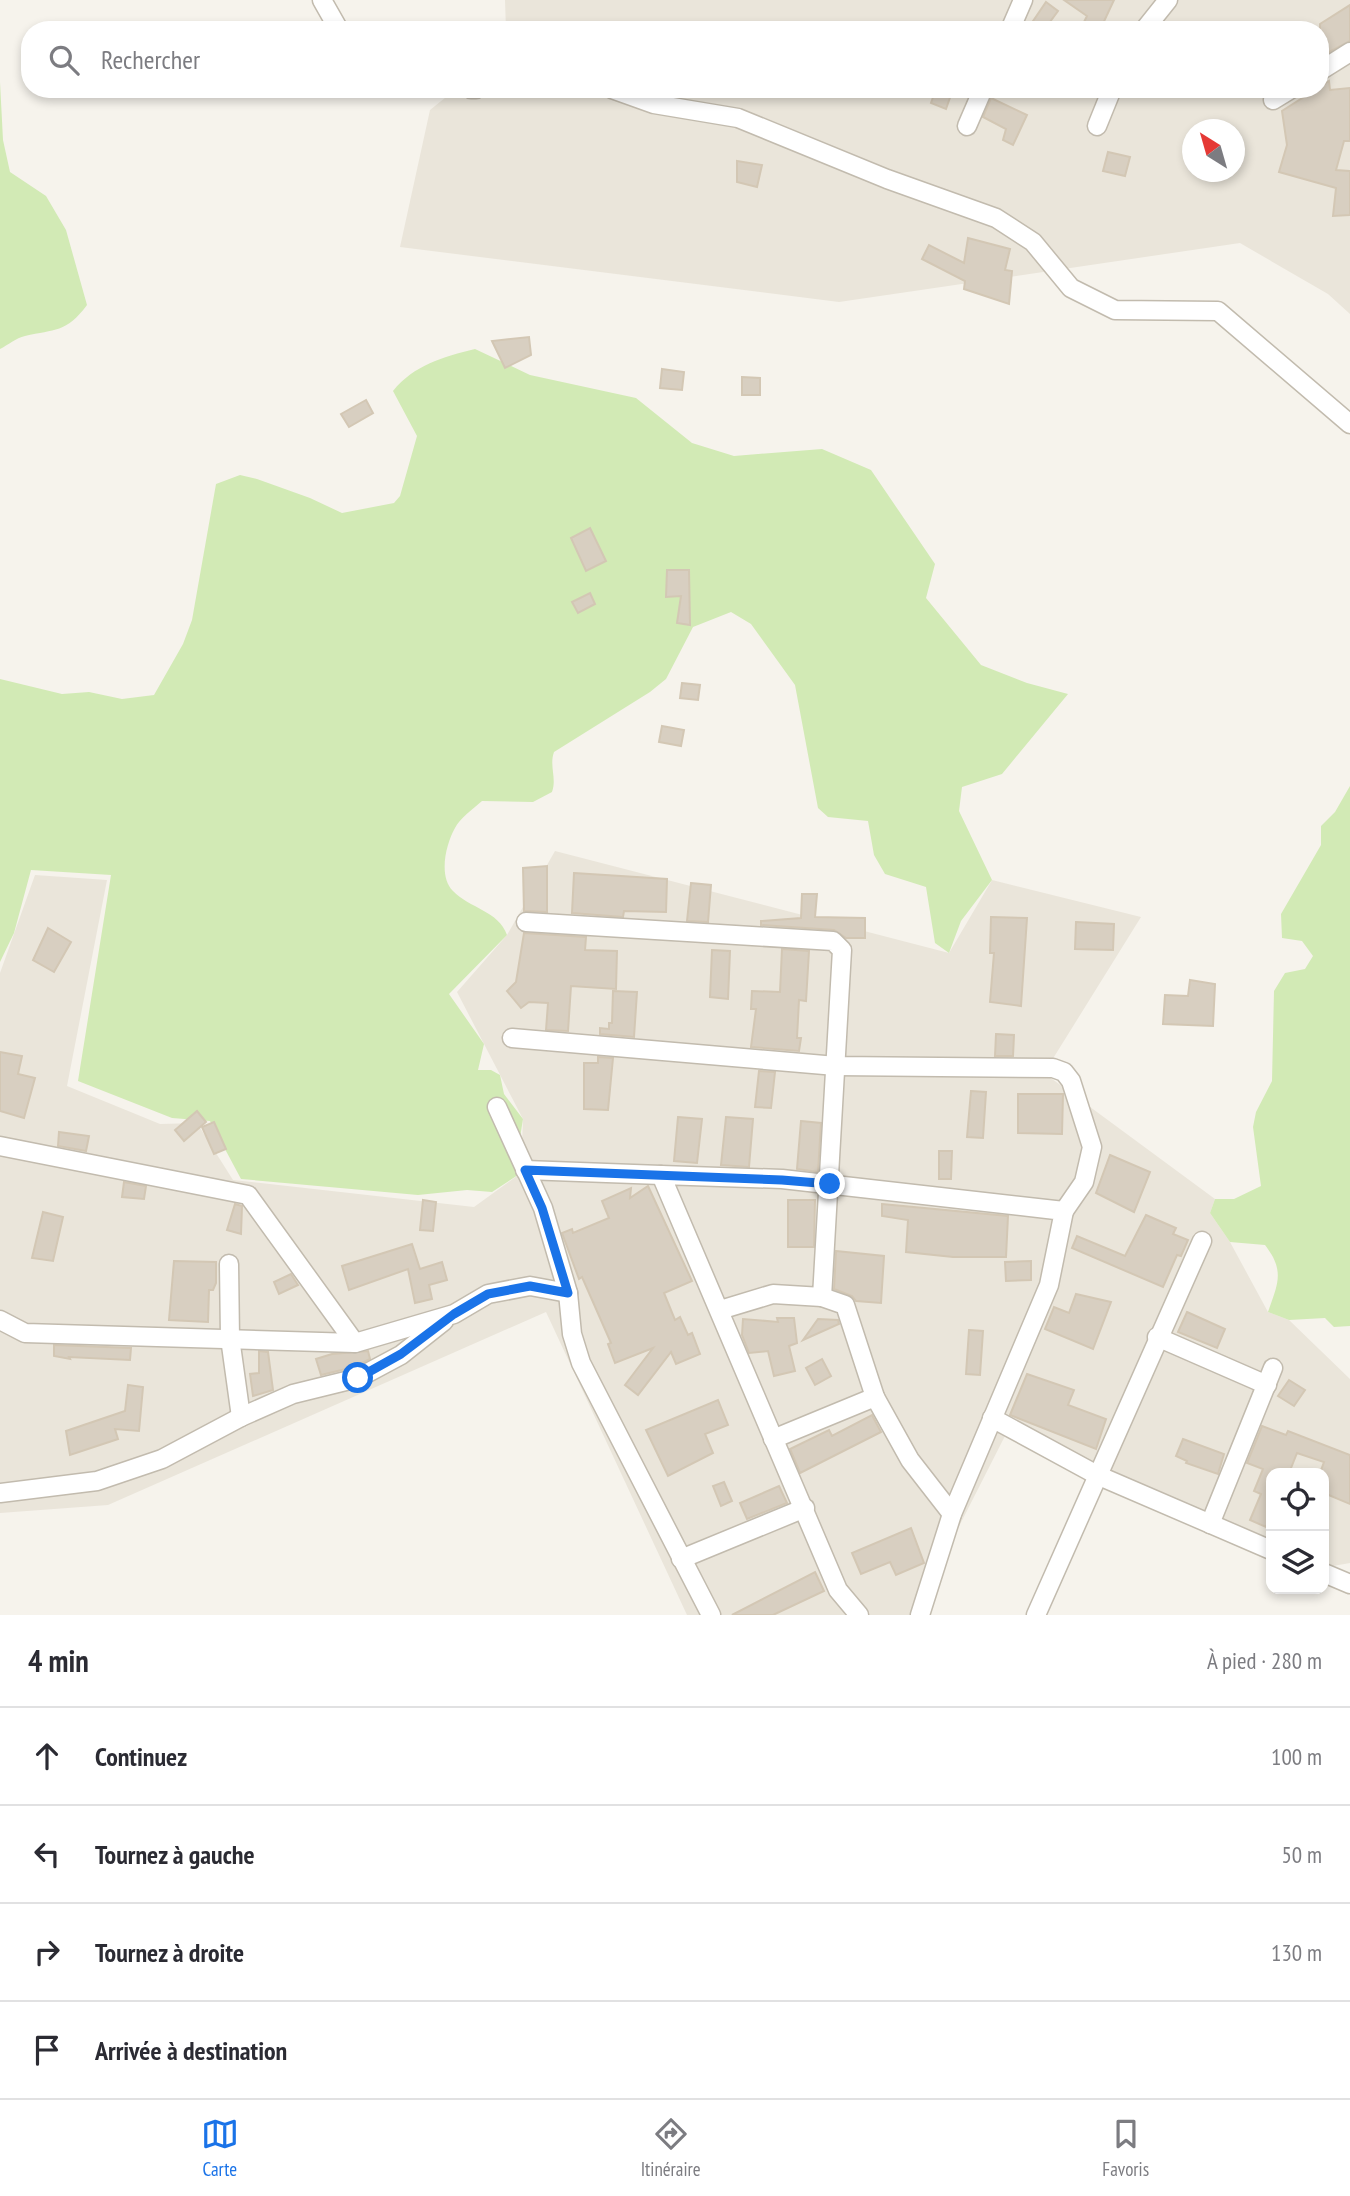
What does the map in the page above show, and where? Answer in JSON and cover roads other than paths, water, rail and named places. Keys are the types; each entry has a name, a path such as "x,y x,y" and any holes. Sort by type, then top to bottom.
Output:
{"street":[{"path":"323,0 334,21"},
{"path":"1014,21 1023,0"},
{"path":"1142,21 1151,0"},
{"path":"1151,21 1168,0"},
{"path":"1329,65 1350,52"},
{"path":"637,98 654,104 738,118 887,179 996,218 1033,242 1071,288 1115,310 1218,310 1350,424"},
{"path":"967,126 979,98"},
{"path":"1097,126 1108,98"},
{"path":"526,922 833,941 842,950 822,1297"},
{"path":"512,1038 836,1066 1052,1068 1064,1072 1071,1081 1092,1147 1084,1182 1065,1211 1049,1285 952,1514 920,1615"},
{"path":"497,1107 542,1208 568,1293 572,1334 581,1363 711,1615"},
{"path":"0,1146 248,1195 355,1343"},
{"path":"525,1170 830,1184 1065,1211"},
{"path":"661,1175 838,1590 859,1615"},
{"path":"1036,1615 1157,1337 1202,1241"},
{"path":"229,1264 230,1338 241,1417"},
{"path":"0,1493 96,1481 162,1459 241,1417 293,1394 358,1378 401,1354 454,1314 488,1294 530,1286 568,1293"},
{"path":"720,1310 773,1294 822,1297 845,1306 850,1313 875,1397 910,1460 952,1514"},
{"path":"0,1320 24,1334 355,1343 454,1314"},
{"path":"1157,1337 1270,1376 1210,1524"},
{"path":"774,1439 875,1397"},
{"path":"992,1418 1097,1475 1266,1548"},
{"path":"681,1559 805,1508"},
{"path":"1329,1575 1350,1584"}]}
